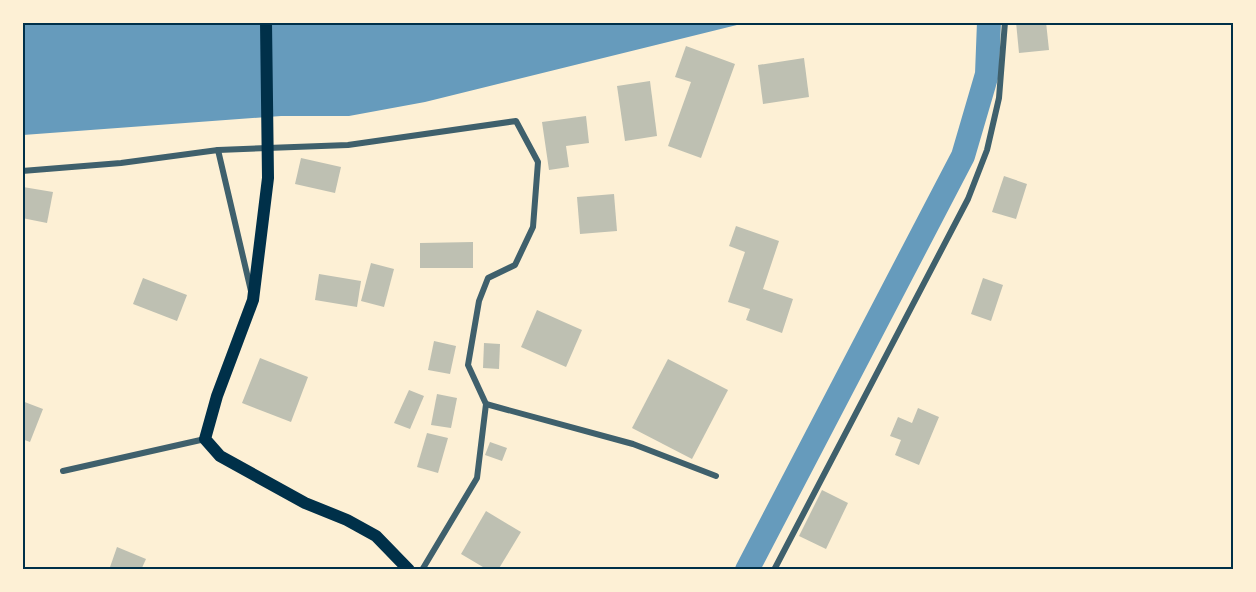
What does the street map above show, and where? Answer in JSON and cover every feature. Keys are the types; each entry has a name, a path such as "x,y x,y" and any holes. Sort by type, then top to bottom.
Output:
{"main road":[{"path":"266,22 268,178 253,300 217,396 205,439 220,456 305,503 347,520 376,536 409,570"}],"street":[{"path":"774,570 968,199 987,150 999,98 1005,22"},
{"path":"22,171 121,163 218,150 348,145 516,121 538,162 533,227 515,265 488,278 479,301 468,365 486,404 477,478 422,570"},
{"path":"218,150 253,300"},
{"path":"486,404 633,444 716,476"},
{"path":"63,471 205,439"}],"water":[{"path":"23,23 745,23 425,102 349,116 281,116 23,135"}],"building":[{"path":"1016,22 1046,22 1049,50 1019,53"},
{"path":"686,46 735,64 701,158 668,146 691,82 675,77"},
{"path":"804,58 809,97 763,104 758,65"},
{"path":"650,81 657,136 625,141 617,86"},
{"path":"586,116 589,143 566,146 569,167 549,170 542,122"},
{"path":"301,158 341,167 335,193 295,184"},
{"path":"1004,176 1027,184 1016,219 992,212"},
{"path":"23,187 53,192 47,223 22,218"},
{"path":"614,194 617,231 580,234 577,197"},
{"path":"736,226 779,241 763,289 793,299 782,333 746,320 750,309 728,302 745,252 729,246"},
{"path":"473,242 473,268 420,268 420,243"},
{"path":"371,263 394,269 384,307 361,301"},
{"path":"319,274 361,281 357,307 315,300"},
{"path":"143,278 187,295 177,321 133,304"},
{"path":"983,278 1003,285 991,321 971,314"},
{"path":"537,310 582,330 566,367 521,347"},
{"path":"434,341 456,346 450,374 428,370"},
{"path":"484,343 500,344 499,369 483,368"},
{"path":"260,358 308,377 291,422 242,403"},
{"path":"668,359 728,390 692,459 632,428"},
{"path":"409,390 424,396 410,429 394,423"},
{"path":"437,394 457,398 451,428 431,425"},
{"path":"22,401 43,409 30,442 22,439"},
{"path":"918,408 939,417 919,465 895,455 901,440 890,436 898,417 912,423"},
{"path":"427,433 448,438 438,473 417,467"},
{"path":"490,442 507,448 502,461 485,455"},
{"path":"822,490 848,503 826,549 799,536"},
{"path":"486,511 521,532 498,570 488,570 461,554"},
{"path":"117,547 146,559 141,570 109,570"}],"waterway":[{"path":"747,570 963,156 987,74 989,22"}]}
